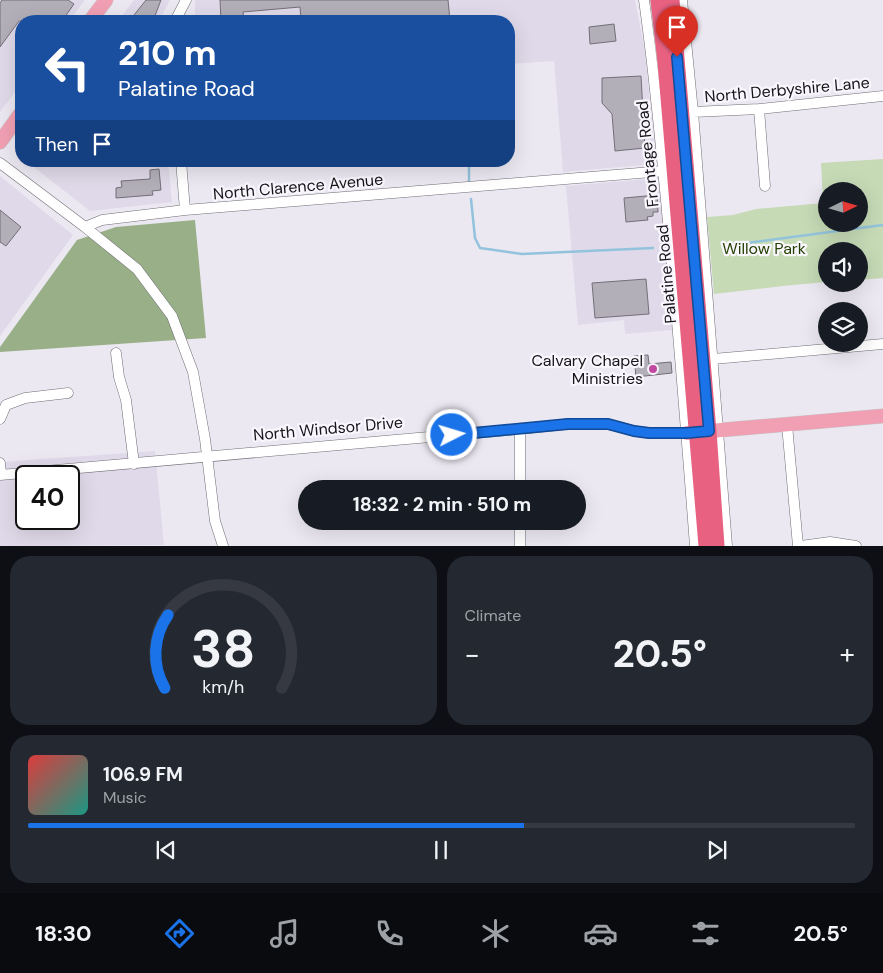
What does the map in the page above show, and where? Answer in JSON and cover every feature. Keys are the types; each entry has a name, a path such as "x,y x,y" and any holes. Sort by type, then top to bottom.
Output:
{"highway":[{"name":"Palatine Road","path":"658,0 666,62 703,432 717,546"},
{"name":"Palatine Road","path":"672,0 703,432 706,546"}],"main road":[{"path":"95,15 106,0"},
{"path":"0,142 15,121"},
{"name":"North Windsor Drive","path":"703,432 883,416"}],"street":[{"path":"178,15 186,0"},
{"name":"Frontage Road","path":"644,0 653,61 664,171 703,432 727,546"},
{"name":"Frontage Road","path":"682,0 713,359 703,432 696,546"},
{"name":"North Derbyshire Lane","path":"693,112 759,109 883,96"},
{"path":"759,109 765,186"},
{"path":"0,163 137,269 172,316 193,372 206,439 215,521 223,546"},
{"path":"181,167 185,210"},
{"name":"North Clarence Avenue","path":"85,227 102,220 185,210 664,171"},
{"path":"713,359 883,344"},
{"path":"116,353 119,377 126,400 134,464"},
{"path":"0,419 6,405 19,400 68,394"},
{"name":"North Windsor Drive","path":"0,463 0,475 568,424 608,424 649,433 703,432"},
{"path":"787,425 799,546 830,542 856,546"},
{"path":"520,429 520,480"},
{"path":"520,530 520,546"}],"shaded area":[{"path":"0,0 85,0 74,15 15,15 15,92 0,112"},
{"path":"134,0 170,0 162,15 123,15"},
{"path":"195,0 635,0 645,51 656,164 563,172 554,61 515,64 515,15 195,14"},
{"path":"34,167 169,167 172,202 90,211"},
{"path":"0,176 73,235 0,336"},
{"path":"660,178 673,330 625,334 624,320 578,325 566,186"},
{"path":"155,451 164,545 0,546 0,462"}],"green space":[{"name":"Willow Park","path":"883,159 883,278 868,279 868,242 818,242 818,283 714,294 707,217 733,215 756,209 818,203 818,232 868,232 868,182 822,182 821,163"},
{"path":"195,220 206,338 0,352 0,347 77,240 116,227"}],"building":[{"path":"2,0 68,0 74,4 66,15 15,15 15,26 0,47 0,3"},
{"path":"146,0 161,0 155,15 134,15"},
{"path":"220,0 448,0 449,15 301,15 300,7 243,12 243,15 221,15"},
{"path":"614,24 616,41 590,44 589,27"},
{"path":"641,76 645,148 615,151 612,114 602,103 602,78"},
{"path":"159,169 161,190 152,191 153,195 116,198 116,188 122,187 121,181 150,179 150,170"},
{"path":"657,195 658,212 653,212 653,216 647,217 648,220 626,222 624,198"},
{"path":"0,210 21,227 6,246 0,242"},
{"path":"646,279 649,314 595,318 592,283"},
{"name":"Calvary Chapel Ministries","path":"648,355 649,364 671,362 672,373 636,377 634,356"}],"waterway":[{"path":"469,167 469,181"},
{"path":"471,199 475,238 480,248 522,254 653,248"},
{"path":"731,245 883,225"}],"place":[{"name":"Calvary Chapel Ministries","path":"653,369"}],"route":[{"path":"452,435 568,424 608,424 649,433 709,431 677,57"}]}
